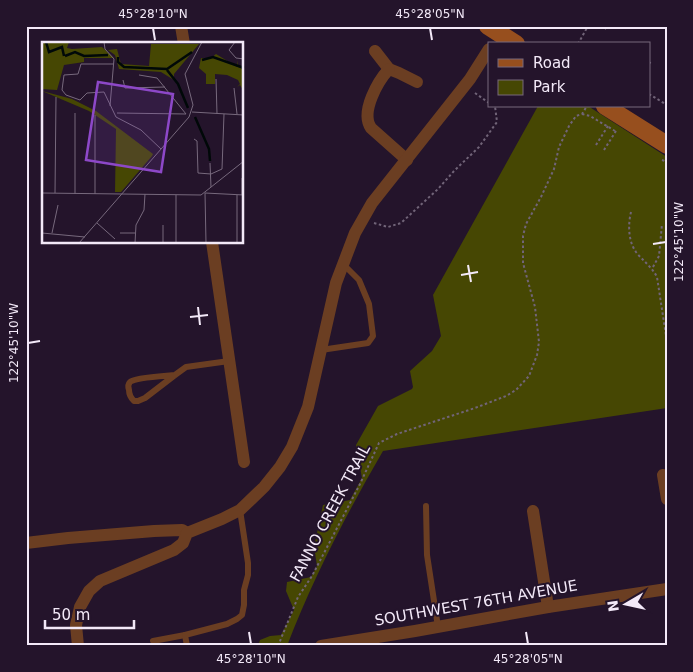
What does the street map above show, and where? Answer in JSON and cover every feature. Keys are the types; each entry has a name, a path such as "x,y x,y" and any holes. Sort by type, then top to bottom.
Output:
{"main road":[{"path":"493,34 511,42"},
{"path":"608,108 667,145"},
{"path":"630,108 667,131"}],"street":[{"path":"181,26 184,42"},
{"path":"375,51 389,70 417,82"},
{"path":"78,646 76,625 80,607 89,591 100,581 174,550 182,543 187,533 240,510 270,481 280,467 292,447 308,407 336,283 355,233 372,203 465,86 488,51"},
{"path":"389,70 380,80 369,107 367,114 368,123 407,160"},
{"path":"212,244 244,462"},
{"path":"663,475 667,499"},
{"path":"533,511 548,607"},
{"path":"26,543 163,530 182,530 187,533"},
{"name":"SOUTHWEST 76TH AVENUE","path":"321,646 548,607 667,589"}],"lane":[{"path":"322,350 368,343 373,336 369,304 360,280 343,264"},
{"path":"175,375 141,378 132,381 128,388 131,398 134,401 138,401 145,398 186,367 230,361"},
{"path":"426,506 427,556 438,627"},
{"path":"153,641 227,624 242,615 248,563 240,510"},
{"path":"185,634 188,646"}],"path":[{"path":"579,42 588,26"},
{"path":"601,26 606,28"},
{"path":"465,86 488,102"},
{"path":"650,95 667,105"},
{"path":"365,215 375,224 388,227 401,223 479,147 497,122 495,108"},
{"name":"FANNO CREEK TRAIL","path":"278,646 298,597 312,576 379,443 397,434 506,396 516,390 528,376 537,355 539,342 535,307 523,263 526,224 554,169 559,147 569,126 576,116 582,114 586,108"},
{"path":"582,114 590,116"},
{"path":"596,145 608,126"},
{"path":"604,150 616,131"},
{"path":"631,212 629,230 635,250 658,277 667,341"},
{"path":"652,268 659,256 662,224"}],"green space":[{"path":"537,108 591,108 667,157 667,408 383,451 331,546 287,646 258,646 260,640 270,636 281,635 294,610 286,591 287,582 311,577 317,566 314,547 323,505 350,500 362,478 356,445 378,406 412,389 410,371 432,351 441,336 433,295"}]}
